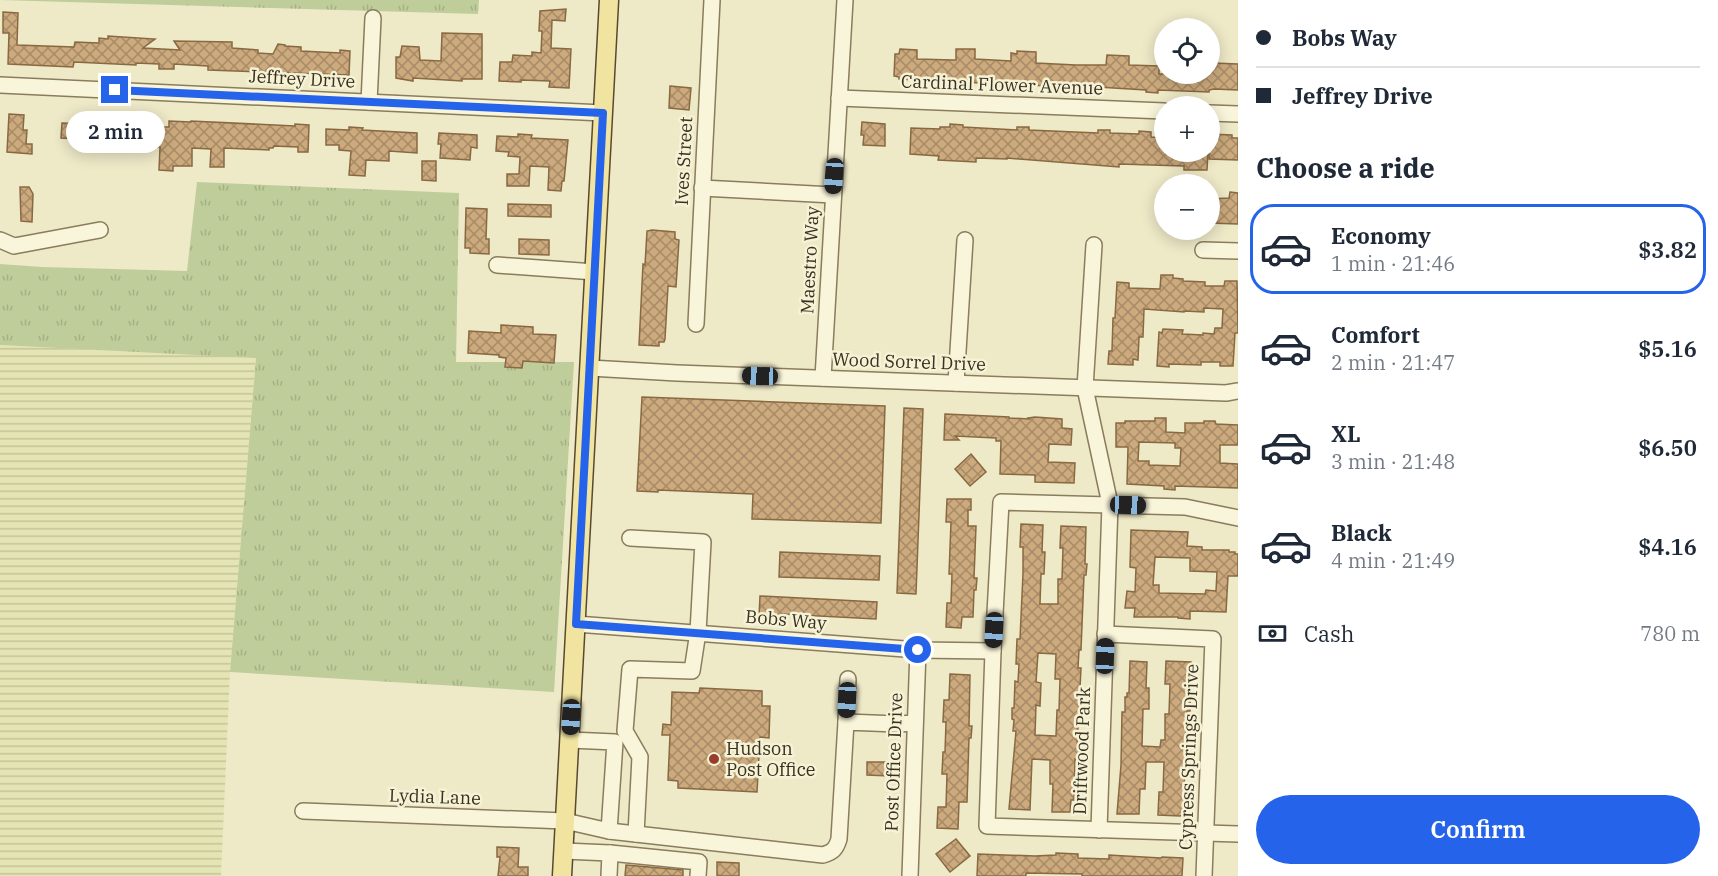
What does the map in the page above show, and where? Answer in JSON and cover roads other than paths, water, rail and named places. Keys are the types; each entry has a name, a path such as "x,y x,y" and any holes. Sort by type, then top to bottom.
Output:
{"main road":[{"path":"562,876 609,0"}],"street":[{"name":"Ives Street","path":"696,324 712,0"},
{"name":"Maestro Way","path":"823,378 845,0"},
{"path":"369,102 373,18"},
{"name":"Jeffrey Drive","path":"0,85 603,113"},
{"name":"Cardinal Flower Avenue","path":"839,98 1154,111"},
{"path":"1220,113 1238,114"},
{"path":"702,188 833,195"},
{"path":"0,240 14,246 100,230"},
{"path":"956,383 965,240"},
{"name":"Driftwood Park","path":"1094,245 1085,388 1110,504 1099,830"},
{"path":"1203,250 1238,251"},
{"path":"497,265 595,272"},
{"name":"Wood Sorrel Drive","path":"590,368 1234,394"},
{"path":"1238,518 1185,507 1001,501 987,826 1238,834"},
{"path":"630,538 703,542 698,632 692,671 630,669 625,731 640,757 636,834"},
{"name":"Bobs Way","path":"576,624 918,650 993,651"},
{"name":"Cypress Springs Drive","path":"1105,634 1213,639 1204,876"},
{"name":"Post Office Drive","path":"910,876 918,650"},
{"path":"848,679 846,722 915,723"},
{"name":"Lydia Lane","path":"303,812 565,821 609,831 823,855 831,853 836,848 839,839 846,722"},
{"path":"570,740 615,742 609,831"},
{"path":"564,851 699,861 698,876"},
{"path":"609,876 610,853"}],"place":[{"name":"Hudson Post Office","path":"714,759"}]}
